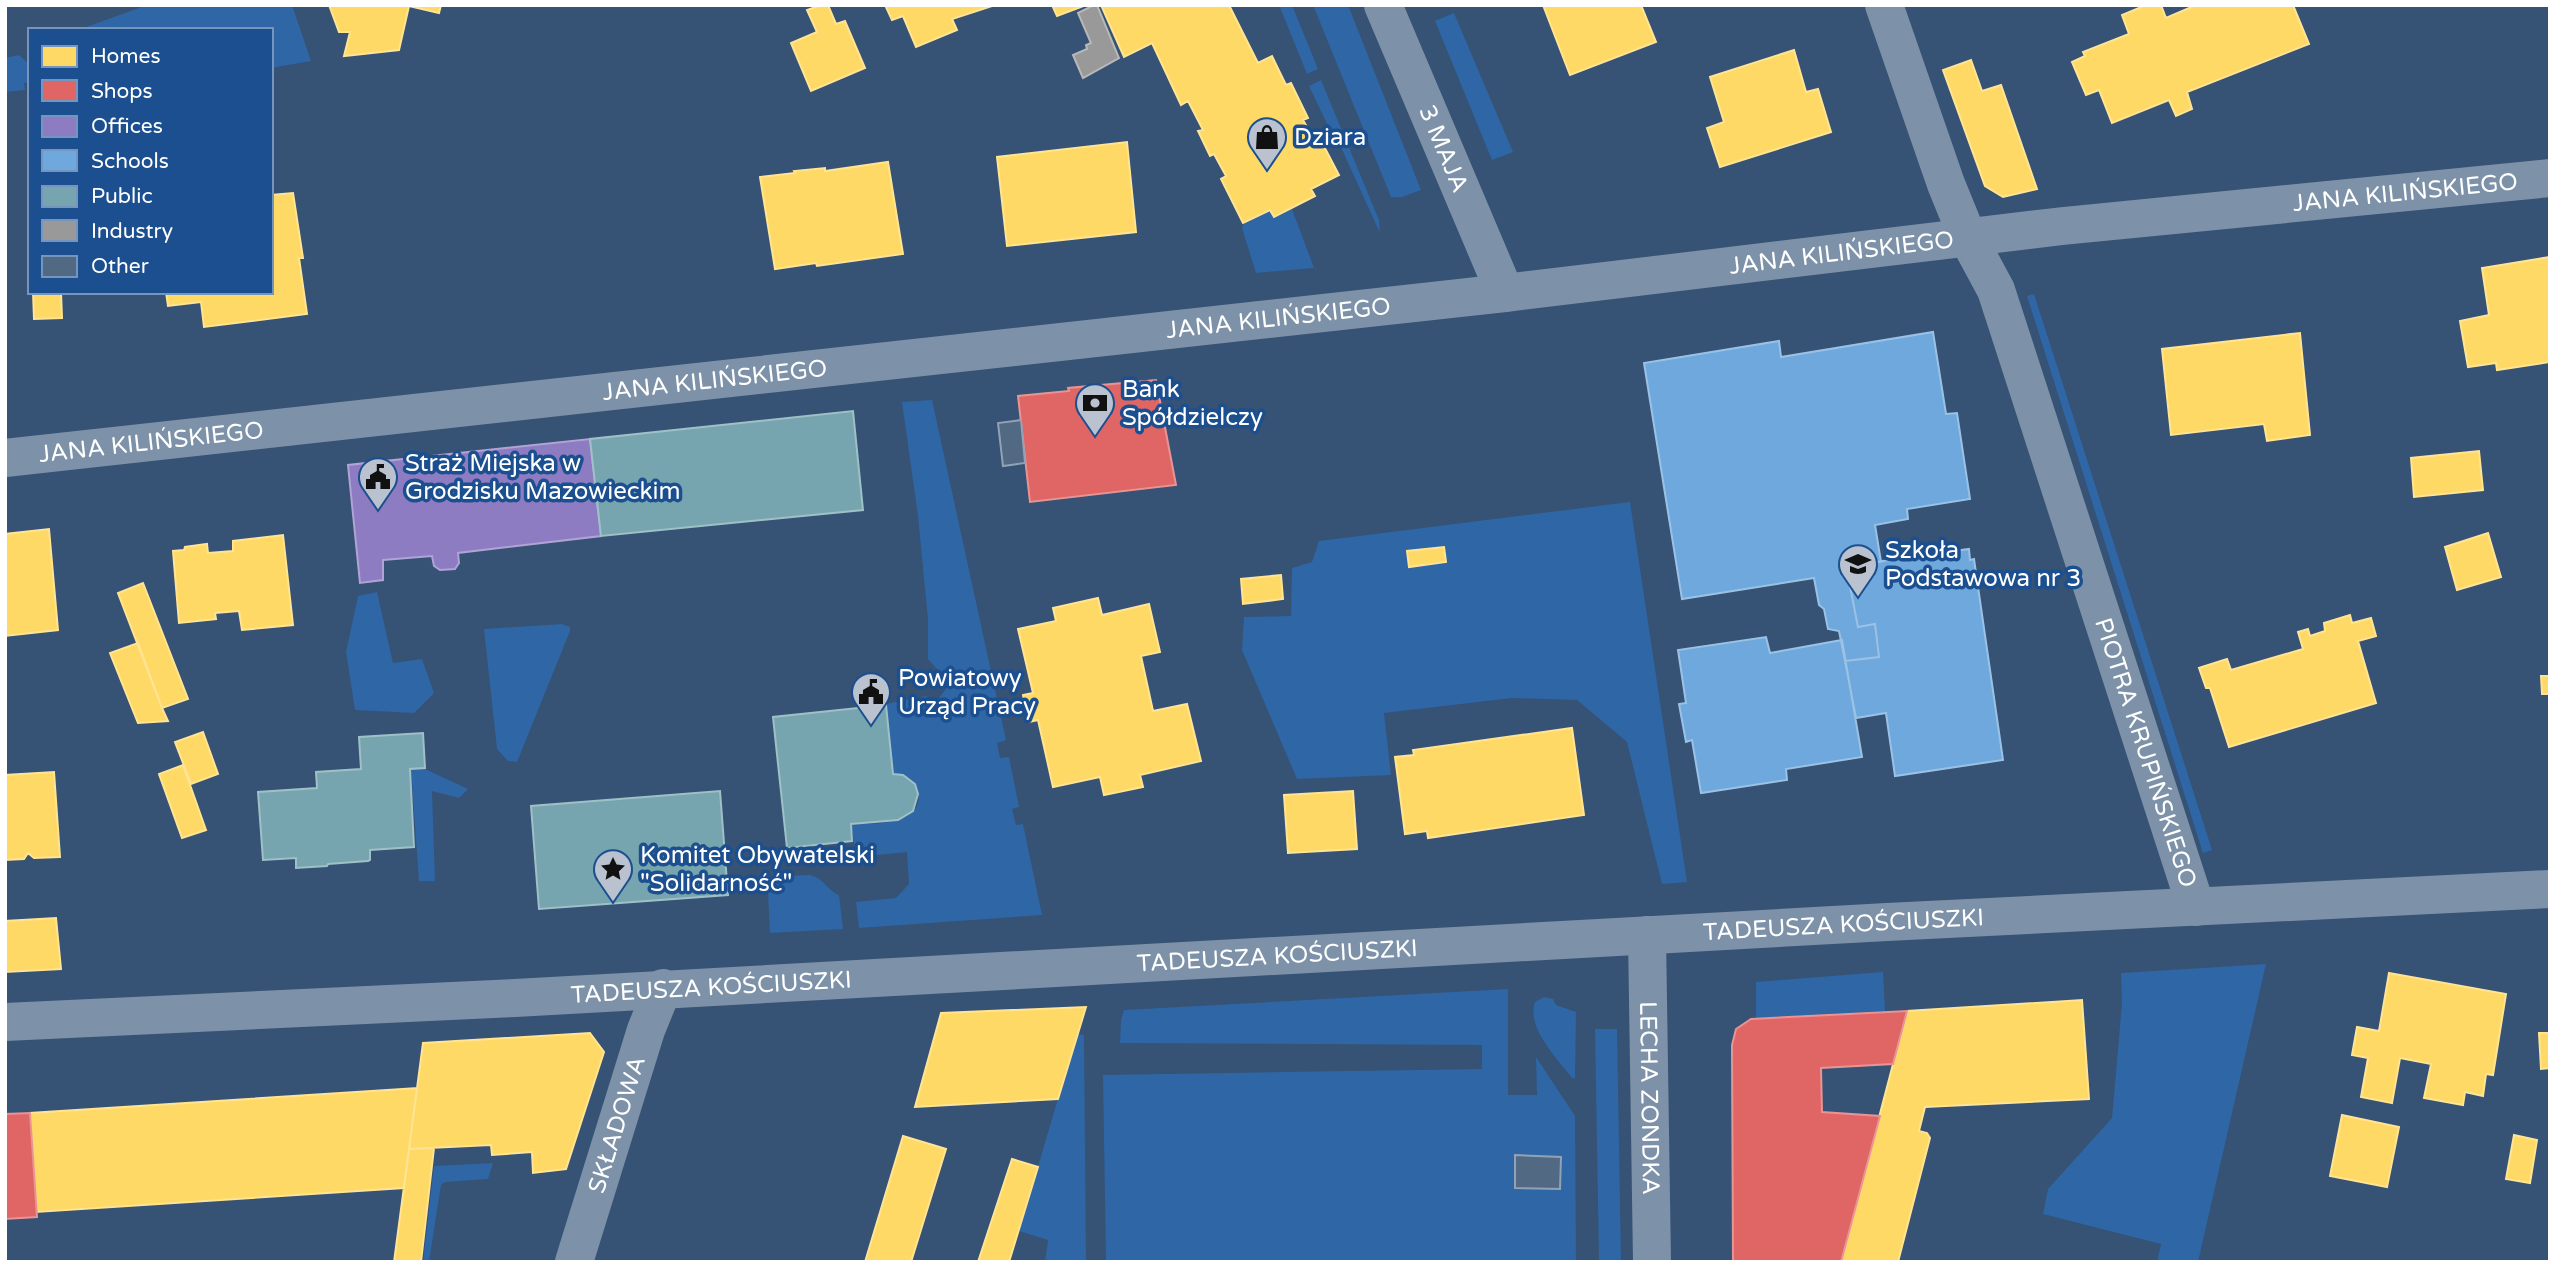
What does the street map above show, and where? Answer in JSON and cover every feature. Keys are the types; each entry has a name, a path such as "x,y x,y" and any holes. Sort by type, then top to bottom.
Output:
{"street":[{"name":"3 MAJA","path":"1383,5 1505,293"},
{"name":"PIOTRA KRUPIŃSKIEGO","path":"1884,5 1946,184 1968,238 1996,290 2196,907"},
{"name":"JANA KILIŃSKIEGO","path":"5,458 1505,293 2063,226 2550,178"},
{"name":"TADEUSZA KOŚCIUSZKI","path":"5,1023 515,998 1647,935 2550,890"},
{"name":"LECHA ZONDKA","path":"1647,935 1652,1262"},
{"name":"SKŁADOWA","path":"574,1262 646,1030 663,988"}],"shaded area":[{"path":"147,5 292,5 311,61 273,68 273,28 84,28"},
{"path":"1279,5 1292,5 1318,69 1307,74"},
{"path":"1313,5 1348,5 1421,190 1402,197 1391,197"},
{"path":"1454,13 1513,152 1492,160 1435,21"},
{"path":"19,55 28,63 28,82 24,83 25,90 5,92 5,58"},
{"path":"1321,80 1379,220 1380,233 1334,132 1331,132 1309,86"},
{"path":"1292,209 1314,268 1256,273 1242,228 1244,223 1270,210 1274,218"},
{"path":"2034,294 2212,850 2203,853 2027,296"},
{"path":"932,400 1006,740 997,743 1000,758 1009,757 1019,807 1012,809 1016,825 1023,824 1042,915 859,928 856,902 896,898 909,884 907,852 856,857 851,825 901,819 914,811 917,805 919,798 914,785 908,779 893,774 886,704 926,696 934,704 950,684 928,659 928,619 918,516 902,402"},
{"path":"1630,502 1687,882 1662,884 1627,742 1577,700 1512,698 1384,713 1391,775 1297,779 1242,650 1244,617 1291,616 1292,568 1312,562 1319,541"},
{"path":"377,592 393,663 422,659 434,693 414,713 355,710 346,652 358,596"},
{"path":"562,624 570,627 570,631 517,762 508,761 497,749 484,629"},
{"path":"411,769 425,769 468,789 459,798 432,791 435,881 419,881"},
{"path":"809,875 818,878 839,895 843,929 770,933 766,892 769,877"},
{"path":"2266,964 2198,1262 2157,1262 2161,1244 2043,1214 2048,1189 2112,1118 2122,1003 2121,973"},
{"path":"1883,972 1885,1011 1756,1018 1756,982"},
{"path":"1508,989 1508,1095 1537,1095 1536,1057 1575,1116 1576,1262 1106,1262 1103,1075 1482,1069 1482,1045 1120,1043 1124,1010"},
{"path":"1544,997 1553,999 1556,1005 1576,1012 1575,1078 1572,1078 1551,1052 1535,1022 1535,1002"},
{"path":"1595,1029 1617,1029 1621,1262 1599,1262"},
{"path":"1077,1034 1084,1035 1086,1262 1045,1262 1048,1240 1019,1231"},
{"path":"493,1163 488,1179 445,1182 441,1185 429,1262 423,1262 434,1166"}],"building: Homes":[{"path":"329,5 441,5 439,13 409,6 399,50 344,56 350,32 339,32"},
{"path":"828,5 836,24 845,21 865,68 811,91 791,43 817,32 807,10"},
{"path":"885,5 995,5 952,19 957,30 916,47 903,16 892,20"},
{"path":"1052,5 1086,5 1057,16"},
{"path":"1101,5 1229,5 1258,63 1272,56 1286,85 1291,83 1308,118 1303,120 1311,134 1316,131 1339,175 1311,189 1315,196 1274,217 1270,210 1243,223 1221,179 1226,176 1214,154 1210,156 1198,131 1203,130 1188,101 1181,105 1152,43 1124,57"},
{"path":"1543,5 1641,5 1656,42 1570,75"},
{"path":"2146,5 2161,5 2166,18 2196,5 2293,5 2309,44 2187,92 2192,109 2176,116 2169,100 2112,123 2099,90 2086,95 2072,62 2085,56 2083,52 2129,34 2122,15"},
{"path":"1794,50 1806,92 1818,89 1831,132 1720,167 1707,128 1724,122 1710,77"},
{"path":"1971,60 1982,91 2001,85 2037,189 2003,197 1985,186 1943,70"},
{"path":"1127,142 1136,232 1007,246 997,157"},
{"path":"888,162 903,254 775,269 760,177"},
{"path":"293,193 303,258 299,258 307,314 204,327 201,302 168,306 166,294 273,294 273,195"},
{"path":"2550,257 2550,362 2497,370 2496,363 2468,367 2460,321 2489,315 2482,268"},
{"path":"33,294 61,294 62,318 34,319"},
{"path":"2300,333 2310,435 2267,441 2264,424 2171,435 2162,349"},
{"path":"2479,451 2483,490 2414,497 2411,458"},
{"path":"49,529 58,630 5,636 5,534"},
{"path":"2488,533 2501,577 2457,590 2445,547"},
{"path":"283,535 293,625 242,630 239,611 215,613 216,619 179,623 173,551 207,544 208,553 233,551 233,541"},
{"path":"1444,547 1446,562 1409,567 1407,551"},
{"path":"1281,575 1283,599 1243,604 1241,579"},
{"path":"143,583 188,699 162,708 118,593"},
{"path":"1098,598 1102,615 1149,604 1160,652 1141,656 1153,711 1187,704 1201,761 1140,775 1143,787 1104,795 1100,777 1053,787 1038,720 1029,722 1023,695 1033,693 1018,629 1056,621 1053,608"},
{"path":"2350,615 2352,623 2371,618 2376,636 2358,641 2376,703 2229,747 2210,688 2206,688 2199,668 2227,659 2231,670 2303,649 2298,632 2308,629 2310,636 2325,631 2324,623"},
{"path":"138,643 168,721 138,723 110,653"},
{"path":"2541,676 2550,676 2550,694 2542,694"},
{"path":"1572,728 1584,815 1428,838 1427,831 1405,834 1395,757 1414,755 1413,750"},
{"path":"203,732 218,774 191,784 175,742"},
{"path":"183,765 206,830 182,838 159,774"},
{"path":"54,772 60,857 34,858 28,853 24,859 5,860 5,775"},
{"path":"1353,791 1357,849 1288,853 1284,795"},
{"path":"56,918 61,969 5,972 5,921"},
{"path":"2389,973 2506,994 2493,1075 2486,1074 2483,1096 2465,1092 2463,1105 2424,1098 2431,1064 2400,1058 2392,1103 2361,1097 2368,1058 2352,1055 2357,1027 2379,1031"},
{"path":"2082,1000 2089,1099 1925,1107 1919,1131 1927,1133 1930,1138 1898,1262 1841,1262 1907,1011"},
{"path":"1086,1007 1058,1099 915,1107 941,1013"},
{"path":"590,1033 604,1052 566,1169 533,1173 532,1152 492,1155 491,1145 409,1149 423,1043"},
{"path":"2539,1033 2550,1033 2550,1068 2541,1069"},
{"path":"417,1088 404,1188 36,1212 30,1113"},
{"path":"2342,1115 2399,1127 2387,1187 2330,1176"},
{"path":"2514,1135 2537,1140 2530,1183 2506,1179"},
{"path":"903,1136 946,1149 911,1262 865,1262"},
{"path":"434,1148 421,1262 394,1262 409,1149"},
{"path":"1012,1159 1038,1167 1009,1262 978,1262"}],"building: Shops":[{"name":"Bank Spółdzielczy","path":"1156,380 1176,485 1030,502 1018,396 1069,391 1068,388"},
{"path":"1907,1011 1893,1064 1821,1068 1822,1112 1880,1116 1841,1262 1733,1262 1732,1045 1736,1029 1751,1019"},
{"path":"30,1113 37,1217 5,1219 5,1114"}],"building: Offices":[{"path":"590,439 601,536 458,553 459,563 455,569 440,570 434,566 432,556 383,560 383,580 360,583 348,465"}],"building: Schools":[{"path":"1933,332 1946,414 1957,413 1970,499 1907,509 1908,519 1875,525 1881,562 1846,566 1858,627 1875,624 1879,657 1845,661 1839,631 1828,629 1824,609 1819,605 1814,578 1682,599 1644,363 1779,341 1781,357"},
{"path":"1969,549 1970,560 1974,559 2003,760 1895,776 1886,713 1856,718 1845,661 1879,657 1875,624 1858,627 1846,566"},
{"path":"1766,637 1770,653 1842,640 1862,757 1786,769 1787,780 1701,793 1692,740 1686,742 1679,704 1686,703 1678,650"}],"building: Public":[{"path":"853,411 863,510 601,536 590,439"},
{"path":"886,705 893,774 903,775 915,784 918,794 913,811 898,820 851,824 852,841 787,848 773,717"},
{"path":"423,733 425,768 410,769 414,847 370,850 368,861 327,866 296,868 296,858 263,860 258,792 317,788 316,772 361,769 359,737"},
{"path":"720,791 728,895 539,909 531,806"}],"building: Industry":[{"path":"1097,5 1119,58 1083,78 1073,55 1087,49 1086,45 1091,43 1078,13"}],"building: Other":[{"path":"1021,420 1025,463 1003,466 998,423"},
{"path":"1515,1155 1561,1157 1560,1189 1515,1188"}],"place":[{"name":"Dziara","path":"1267,171"},
{"name":"Bank Spółdzielczy","path":"1095,437"},
{"name":"Straż Miejska w Grodzisku Mazowieckim","path":"378,511"},
{"name":"Szkoła Podstawowa nr 3","path":"1858,598"},
{"name":"Powiatowy Urząd Pracy","path":"871,726"},
{"name":"Komitet Obywatelski \"Solidarność\"","path":"613,903"}]}
